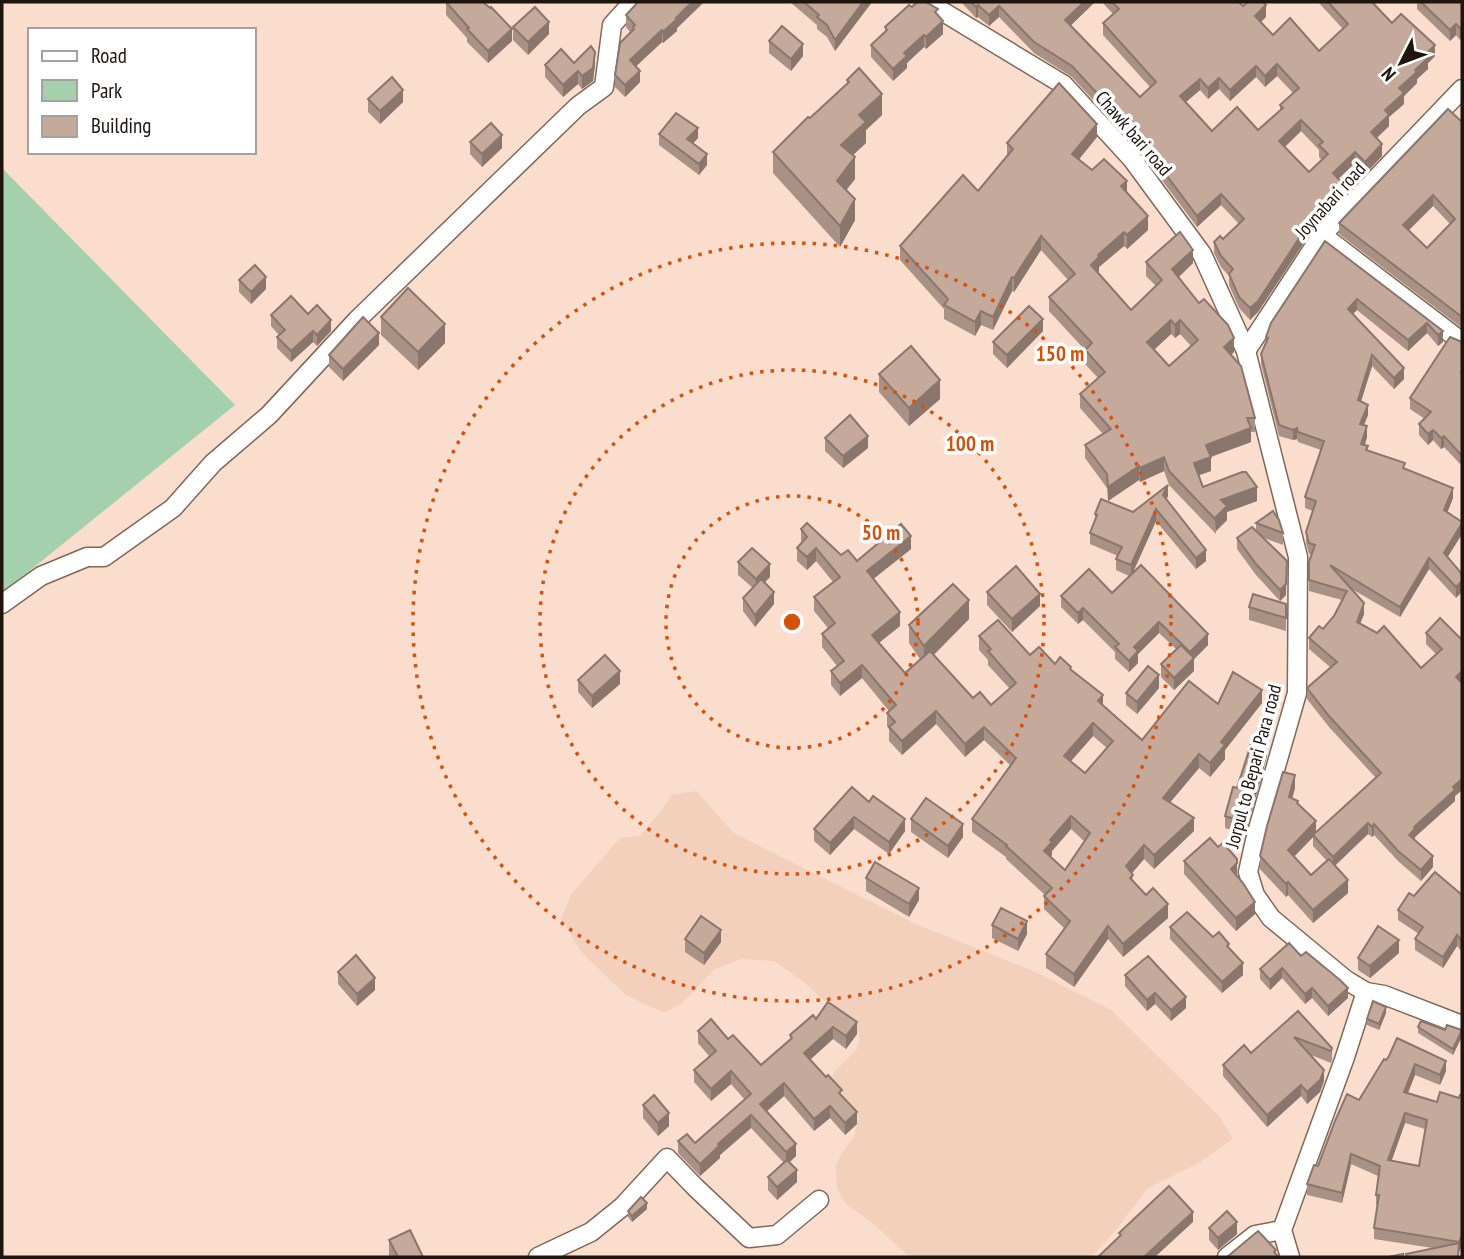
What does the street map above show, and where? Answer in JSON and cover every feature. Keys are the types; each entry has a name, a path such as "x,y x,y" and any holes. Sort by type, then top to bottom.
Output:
{"street":[{"path":"2,604 41,576 87,557 104,557 173,508 213,463 269,415 358,319 578,106 604,87 612,24 633,2"},
{"name":"Chawk bari road","path":"927,2 1064,85 1132,159 1202,254 1246,351"},
{"name":"Joynabari road","path":"1246,351 1322,235 1462,89"},
{"path":"1322,235 1462,342"},
{"name":"Jorpul to Bepari Para road","path":"1246,351 1298,557 1297,693 1248,872 1255,895 1271,918 1346,980 1366,992 1384,995 1462,1025"},
{"path":"1290,1257 1282,1230 1366,992"},
{"path":"538,1257 591,1232 622,1207 667,1158 749,1238 777,1235 819,1200"},
{"path":"1227,1257 1255,1235 1282,1230"}],"shaded area":[{"path":"696,791 733,832 765,849 918,925 1033,971 1111,1010 1220,1117 1233,1139 1197,1164 1148,1188 1092,1257 910,1257 869,1220 847,1205 837,1189 836,1165 854,1137 859,1117 833,1081 833,1073 857,1049 860,1039 858,1031 806,984 774,961 741,959 715,969 681,1004 664,1013 626,995 582,953 561,918 572,893 620,838 640,836 672,795"}],"green space":[{"path":"2,168 235,405 2,593"}],"building":[{"path":"446,2 483,2 512,29 488,51"},
{"path":"638,2 692,2 677,19 630,60 640,71 625,85 615,75 620,43 634,29 635,25 626,15"},
{"path":"804,2 863,2 835,40 827,25 817,17 819,15"},
{"path":"917,2 926,2 938,9 935,12 943,21 904,53 907,56 893,69 871,45 887,30 885,27 909,5 912,7"},
{"path":"971,2 1084,2 1065,20 1140,97 1156,82 1103,23 1119,9 1112,2 1239,2 1243,6 1248,2 1263,2 1266,5 1255,16 1273,35 1290,18 1319,51 1348,24 1328,2 1372,2 1392,23 1401,14 1435,45 1425,55 1428,58 1415,70 1417,72 1399,88 1404,93 1385,110 1389,115 1371,132 1382,144 1365,162 1355,152 1333,173 1344,185 1313,217 1258,301 1250,308 1239,297 1229,274 1233,269 1221,256 1214,242 1220,236 1223,239 1244,219 1221,194 1197,216 1140,140 1072,66 1034,42 999,6 989,15 978,5 976,7","holes":["1277,64 1299,88 1280,105 1283,108 1258,130 1237,107 1212,131 1180,96 1200,79 1208,88 1219,78 1230,90 1256,66 1265,76","1301,120 1323,142 1319,145 1328,154 1309,172 1279,141"]},
{"path":"1421,2 1462,2 1462,26 1460,28 1456,24 1450,30"},
{"path":"535,7 549,22 528,42 513,27"},
{"path":"782,26 803,44 791,59 769,41"},
{"path":"591,46 595,52 593,68 582,76 578,71 563,85 545,65 561,49 574,63"},
{"path":"859,68 882,94 859,115 866,122 841,145 855,157 837,181 855,199 840,226 773,152 849,82 847,80"},
{"path":"392,77 403,90 380,111 368,99"},
{"path":"1059,83 1097,124 1072,154 1092,170 1104,159 1127,181 1121,186 1148,216 1127,235 1124,232 1098,255 1091,265 1131,310 1162,280 1146,262 1180,232 1193,250 1172,269 1199,303 1204,299 1228,325 1234,338 1224,347 1241,366 1255,418 1247,418 1251,428 1206,445 1211,457 1194,463 1203,487 1246,472 1257,487 1221,500 1227,506 1216,520 1169,471 1164,457 1140,468 1139,466 1108,487 1107,474 1085,445 1111,429 1080,394 1105,372 1085,350 1092,343 1049,297 1075,274 1041,236 1014,278 1012,277 993,317 981,311 975,322 944,305 948,299 900,246 963,175 978,191 1013,149 1007,143","holes":["1171,320 1175,325 1180,320 1198,340 1169,366 1147,342"]},
{"path":"1448,109 1462,122 1462,317 1339,223","holes":["1433,195 1455,219 1427,248 1403,225"]},
{"path":"676,113 698,128 687,139 707,154 699,164 659,134"},
{"path":"491,123 502,135 482,154 470,142"},
{"path":"1325,241 1443,331 1438,335 1427,323 1408,340 1357,299 1348,309 1404,368 1394,378 1372,355 1358,400 1368,405 1360,424 1367,426 1361,444 1368,446 1366,450 1405,463 1403,468 1453,488 1444,510 1462,523 1444,553 1462,574 1462,581 1456,587 1429,558 1400,607 1330,565 1364,603 1357,622 1377,633 1384,626 1421,668 1442,649 1426,633 1440,618 1462,640 1462,671 1456,677 1462,683 1462,779 1453,787 1455,790 1414,827 1409,835 1433,856 1421,870 1398,851 1374,824 1372,827 1368,823 1333,857 1313,835 1381,773 1307,688 1337,662 1309,638 1319,626 1323,629 1334,616 1347,591 1309,580 1309,562 1315,545 1309,543 1306,532 1316,501 1305,497 1324,441 1298,432 1297,428 1293,430 1279,425 1261,354 1271,323"},
{"path":"255,265 266,277 251,292 239,280"},
{"path":"408,288 445,324 418,352 381,317"},
{"path":"291,296 308,314 317,305 331,320 317,335 313,331 291,351 277,337 285,330 271,315"},
{"path":"1029,306 1043,319 1007,355 993,342"},
{"path":"363,317 379,333 343,369 329,355"},
{"path":"1450,337 1462,342 1462,456 1444,436 1441,438 1433,430 1428,434 1419,424 1431,412 1410,398"},
{"path":"911,346 940,380 909,408 879,374"},
{"path":"850,415 868,436 843,456 825,438"},
{"path":"1168,485 1163,495 1206,550 1196,558 1156,509 1131,565 1116,559 1122,547 1090,533 1101,499 1133,512"},
{"path":"1273,511 1279,520 1283,533 1256,523"},
{"path":"807,523 841,555 848,550 857,561 901,524 911,536 867,571 900,612 872,635 905,673 930,651 973,698 980,692 991,705 1016,683 988,651 991,649 979,636 998,620 1030,655 1039,647 1055,664 1060,657 1070,669 1103,695 1098,701 1142,740 1189,681 1218,704 1233,672 1262,690 1221,742 1225,745 1210,763 1199,754 1163,798 1194,818 1154,855 1144,845 1126,866 1133,875 1130,878 1146,895 1153,888 1168,904 1123,944 1108,926 1074,974 1046,954 1070,921 1044,896 1052,888 1007,845 972,819 1016,758 984,727 965,744 936,711 902,741 889,727 895,722 887,713 896,705 862,665 840,683 831,671 844,661 822,634 835,623 814,597 840,577 816,548 807,557 797,548 807,537 801,529","holes":["1093,723 1113,741 1085,773 1064,756","1071,816 1090,833 1065,870 1044,851"]},
{"path":"1252,527 1287,561 1286,584 1280,590 1237,538"},
{"path":"752,548 770,564 756,579 738,562"},
{"path":"1141,565 1208,634 1190,652 1159,622 1134,647 1138,651 1129,661 1115,647 1119,644 1083,608 1078,613 1061,596 1089,569 1112,593"},
{"path":"1016,566 1040,594 1012,619 987,592"},
{"path":"761,579 774,592 755,615 743,598"},
{"path":"953,584 969,600 924,646 909,625"},
{"path":"1253,594 1286,604 1286,618 1249,607"},
{"path":"1181,645 1194,658 1174,678 1161,664"},
{"path":"605,655 620,671 592,696 578,680"},
{"path":"1148,666 1159,675 1137,702 1126,693"},
{"path":"1252,741 1267,744 1245,822 1225,816 1233,787 1237,788"},
{"path":"1283,772 1295,775 1289,797 1298,801 1316,821 1288,850 1311,875 1329,859 1348,880 1313,910 1260,856"},
{"path":"852,787 869,802 873,796 905,819 889,842 854,817 830,843 814,829"},
{"path":"926,798 963,824 948,846 911,819"},
{"path":"1210,838 1218,847 1223,843 1237,859 1231,869 1255,902 1236,918 1184,861"},
{"path":"875,862 919,888 909,904 866,878"},
{"path":"1435,872 1462,895 1462,941 1457,935 1443,957 1415,939 1423,927 1398,910 1409,893 1414,896"},
{"path":"1001,908 1027,921 1018,939 992,925"},
{"path":"1187,912 1213,937 1219,932 1229,944 1227,946 1243,963 1222,982 1170,927"},
{"path":"701,916 721,930 704,953 685,939"},
{"path":"1378,926 1399,940 1370,966 1358,958"},
{"path":"1289,943 1301,956 1306,952 1348,988 1328,1006 1312,988 1305,994 1282,968 1270,980 1260,969"},
{"path":"356,955 375,978 357,994 338,972"},
{"path":"1148,956 1186,997 1171,1010 1155,993 1147,1000 1125,975"},
{"path":"1373,1001 1386,1007 1379,1024 1367,1019"},
{"path":"828,1002 857,1022 846,1036 833,1027 804,1053 842,1090 839,1093 857,1112 845,1123 830,1106 814,1119 784,1083 760,1104 796,1144 786,1152 751,1115 700,1164 678,1141 687,1134 695,1143 751,1094 731,1071 711,1089 694,1070 716,1051 698,1031 711,1019 728,1039 733,1035 761,1065 813,1015 816,1019"},
{"path":"1298,1011 1332,1048 1331,1051 1294,1037 1324,1070 1320,1080 1307,1092 1301,1085 1267,1115 1223,1065 1244,1045 1251,1053"},
{"path":"1421,1021 1445,1030 1447,1025 1462,1030 1453,1049 1418,1027"},
{"path":"1397,1038 1446,1061 1440,1075 1415,1064 1404,1092 1437,1102 1440,1092 1459,1098 1462,1095 1462,1235 1459,1242 1374,1228 1380,1166 1351,1154 1342,1193 1307,1184 1314,1165 1318,1166 1347,1094 1359,1100 1384,1059 1389,1056","holes":["1405,1113 1427,1120 1419,1166 1388,1160"]},
{"path":"654,1095 669,1113 658,1123 643,1105"},
{"path":"787,1160 797,1170 777,1187 768,1177"},
{"path":"1169,1186 1193,1212 1144,1257 1098,1257 1121,1235 1119,1233"},
{"path":"641,1197 647,1203 632,1216 628,1211"},
{"path":"1227,1211 1237,1222 1218,1238 1209,1228"},
{"path":"410,1230 423,1257 398,1257 389,1240"},
{"path":"1258,1231 1279,1257 1227,1257"},
{"path":"1459,1243 1458,1257 1407,1257 1406,1254"}]}
